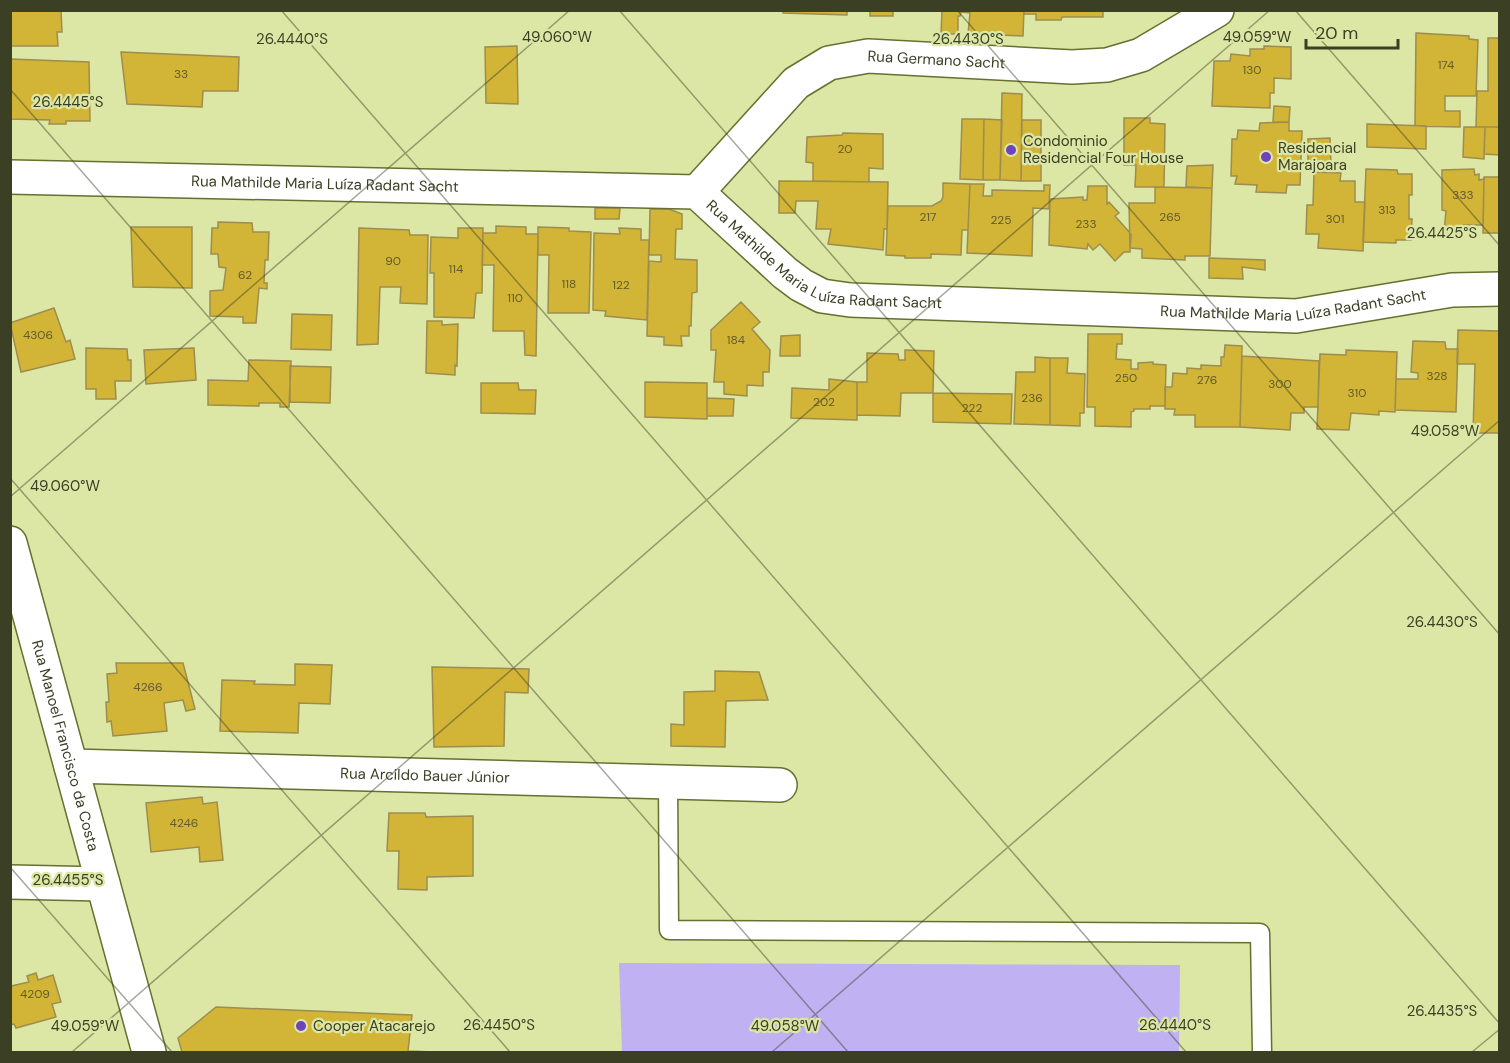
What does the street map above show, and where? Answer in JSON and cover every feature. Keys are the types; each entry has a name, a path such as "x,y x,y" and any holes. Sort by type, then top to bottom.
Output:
{"street":[{"name":"Rua Germano Sacht","path":"697,192 796,83 830,63 868,56 1072,67 1107,64 1141,55 1217,10"},
{"name":"Rua Mathilde Maria Luíza Radant Sacht","path":"10,177 697,192 801,285 822,296 850,300 1296,316 1452,290 1500,289"},
{"name":"Rua Manoel Francisco da Costa","path":"10,543 149,1053"},
{"name":"Rua Arcildo Bauer Júnior","path":"71,766 780,785"},
{"path":"10,882 103,884"}],"lane":[{"path":"668,782 669,930 1260,933 1262,1053"}],"shaded area":[{"path":"619,963 1180,965 1179,1052 622,1052"}],"building":[{"path":"10,10 61,10 62,32 57,32 58,46 10,46"},
{"path":"783,10 847,10 847,15 783,13"},
{"path":"870,10 942,10 893,11 893,16 870,16"},
{"path":"942,10 1024,10 1023,36 968,34 970,13 961,12 958,16 958,34 941,34"},
{"path":"1024,10 1103,10 1103,17 1062,17 1061,20 1036,20 1036,14 1024,14"},
{"path":"1416,33 1469,36 1469,39 1478,40 1476,96 1445,96 1445,111 1460,111 1460,127 1415,126"},
{"path":"1488,38 1500,38 1500,127 1476,127 1477,91 1488,91"},
{"path":"517,46 518,104 486,103 485,47"},
{"path":"1264,46 1291,47 1291,79 1274,78 1274,93 1270,93 1270,108 1212,106 1214,61 1230,61 1231,54 1250,56 1250,49 1264,49"},
{"path":"121,52 239,57 238,91 203,91 202,107 127,104"},
{"path":"10,59 89,62 90,121 49,124 50,120 10,119"},
{"name":"Condominio Residencial Four House","path":"1002,93 1022,94 1021,181 1000,180"},
{"path":"1274,106 1290,107 1289,122 1273,122"},
{"path":"1124,118 1150,118 1150,123 1165,124 1164,187 1135,187 1136,165 1124,165"},
{"path":"962,119 984,119 983,180 960,179"},
{"path":"984,119 1002,120 1000,180 983,180"},
{"path":"1022,120 1041,120 1041,181 1021,181"},
{"name":"Residencial Marajoara","path":"1289,122 1289,131 1302,131 1300,185 1287,185 1286,193 1256,192 1257,185 1235,184 1237,176 1231,176 1232,139 1237,139 1238,130 1259,131 1260,123"},
{"path":"1367,124 1426,126 1426,149 1367,147"},
{"path":"1464,127 1485,127 1484,159 1463,157"},
{"path":"1485,127 1500,127 1500,155 1484,154"},
{"path":"843,133 883,134 883,169 869,168 869,182 813,181 813,163 806,162 807,137 842,135"},
{"path":"1330,138 1331,165 1308,165 1308,139"},
{"path":"1213,165 1212,188 1186,187 1187,166"},
{"path":"1366,169 1397,170 1398,174 1412,174 1412,195 1409,195 1409,219 1412,219 1411,240 1396,240 1396,243 1363,242"},
{"path":"1474,169 1475,175 1479,174 1479,180 1484,179 1483,225 1464,225 1464,232 1444,232 1446,211 1442,210 1442,170"},
{"path":"1314,172 1341,173 1340,181 1355,181 1355,202 1365,202 1363,251 1318,248 1319,234 1306,234 1307,205 1313,205"},
{"path":"1484,177 1500,177 1500,233 1483,233"},
{"path":"779,181 888,182 887,229 884,229 883,250 828,244 831,229 816,229 818,201 796,201 795,213 779,213"},
{"path":"943,183 970,184 968,230 962,230 961,255 931,254 931,258 905,258 905,256 886,255 888,206 932,206 941,201 943,197"},
{"path":"970,184 984,184 983,196 992,196 992,190 1044,191 1044,185 1050,185 1049,209 1033,208 1032,256 967,253"},
{"path":"1088,186 1107,186 1107,204 1109,202 1119,213 1115,216 1131,234 1130,252 1124,252 1115,261 1100,244 1093,250 1088,244 1087,249 1049,245 1050,199 1083,197 1083,200 1087,200"},
{"path":"1155,187 1212,188 1210,256 1185,256 1185,260 1142,258 1142,249 1130,248 1129,203 1155,203"},
{"path":"595,208 620,208 619,219 595,219"},
{"path":"650,209 669,209 682,214 682,229 676,229 675,259 697,260 697,292 692,293 691,326 689,326 689,336 681,336 682,346 664,345 664,337 647,336 649,261 661,262 661,255 649,255"},
{"path":"218,222 252,223 253,232 269,232 264,283 267,283 267,289 259,288 256,323 243,323 243,317 210,316 210,291 223,290 226,268 219,267 218,254 211,254 212,228 218,228"},
{"path":"496,226 526,227 526,234 538,234 536,356 525,355 524,331 493,331 494,265 482,265 483,233 496,233"},
{"path":"131,227 192,227 192,288 133,287"},
{"path":"538,227 569,228 569,231 591,232 589,313 548,313 549,255 538,255"},
{"path":"359,228 409,230 410,235 428,235 427,304 400,303 401,287 380,287 378,344 357,345"},
{"path":"458,228 483,228 482,293 476,293 474,318 434,317 434,273 430,273 431,237 458,238"},
{"path":"619,228 641,229 641,240 649,240 647,320 605,316 606,311 593,310 594,233 620,234"},
{"path":"1209,258 1265,260 1265,270 1242,267 1243,279 1209,278"},
{"path":"741,302 760,322 752,329 770,350 769,372 763,372 763,386 747,385 747,396 724,394 724,382 714,382 716,350 711,350 711,330"},
{"path":"54,308 66,342 70,340 75,359 21,372 10,323"},
{"path":"292,314 332,315 331,350 291,349"},
{"path":"427,321 442,321 442,325 458,324 455,375 426,373"},
{"path":"1458,330 1500,331 1500,433 1473,433 1475,364 1457,364"},
{"path":"1088,334 1122,334 1122,344 1117,344 1116,359 1131,360 1131,369 1138,369 1138,363 1153,362 1153,364 1166,365 1165,406 1134,409 1131,412 1131,427 1095,426 1095,407 1087,407"},
{"path":"800,335 800,356 780,356 781,336"},
{"path":"1413,341 1445,342 1446,349 1458,349 1456,412 1395,410 1396,379 1418,379 1418,373 1411,372"},
{"path":"1225,345 1242,346 1240,427 1195,427 1195,415 1174,415 1175,409 1165,409 1165,387 1172,387 1173,373 1187,374 1187,368 1201,369 1201,365 1221,366"},
{"path":"86,348 127,349 128,360 131,360 131,381 115,381 116,399 96,399 96,389 86,389"},
{"path":"194,348 196,380 146,384 144,350"},
{"path":"905,350 934,351 933,393 901,393 900,416 857,415 857,382 867,382 867,353 898,354 899,360 905,360"},
{"path":"1346,350 1397,352 1395,412 1379,411 1379,415 1351,413 1349,430 1317,429 1320,354 1346,355"},
{"path":"1242,356 1319,361 1318,407 1304,407 1304,413 1291,413 1290,430 1240,427"},
{"path":"1035,357 1050,358 1050,425 1014,424 1016,372 1035,372"},
{"path":"1050,358 1068,358 1067,373 1085,374 1084,413 1080,413 1080,426 1050,425"},
{"path":"249,360 291,361 289,407 280,407 280,403 259,403 259,406 208,405 208,380 248,381"},
{"path":"290,366 331,367 330,403 290,402"},
{"path":"829,379 857,382 857,420 791,418 792,388 829,390"},
{"path":"645,382 707,383 707,419 645,417"},
{"path":"481,383 518,383 519,390 536,390 535,414 481,413"},
{"path":"933,393 1012,394 1011,424 933,422"},
{"path":"707,398 734,399 733,416 707,416"},
{"path":"116,663 183,663 195,709 186,711 183,700 164,703 167,731 113,736 111,721 107,722 106,702 109,702 107,674 117,673"},
{"path":"295,664 332,665 330,704 299,703 298,733 220,731 222,680 255,681 254,684 295,685"},
{"path":"432,667 529,669 528,693 505,692 504,746 434,747"},
{"path":"715,671 759,672 768,700 726,701 725,747 671,746 671,724 684,725 684,692 715,691"},
{"path":"202,797 203,804 217,802 223,860 200,862 199,847 151,852 146,803"},
{"path":"389,813 425,813 426,817 473,816 473,876 427,877 427,890 398,889 399,851 387,851"},
{"path":"36,973 38,980 53,975 61,1002 52,1004 56,1017 16,1028 14,1024 10,1025 10,983 11,986 29,982 27,976"},
{"name":"Cooper Atacarejo","path":"216,1007 412,1015 408,1051 434,1052 182,1052 178,1038"}],"place":[{"name":"Condominio Residencial Four House","path":"1011,150"},
{"name":"Residencial Marajoara","path":"1266,157"},
{"name":"Cooper Atacarejo","path":"301,1026"}]}
